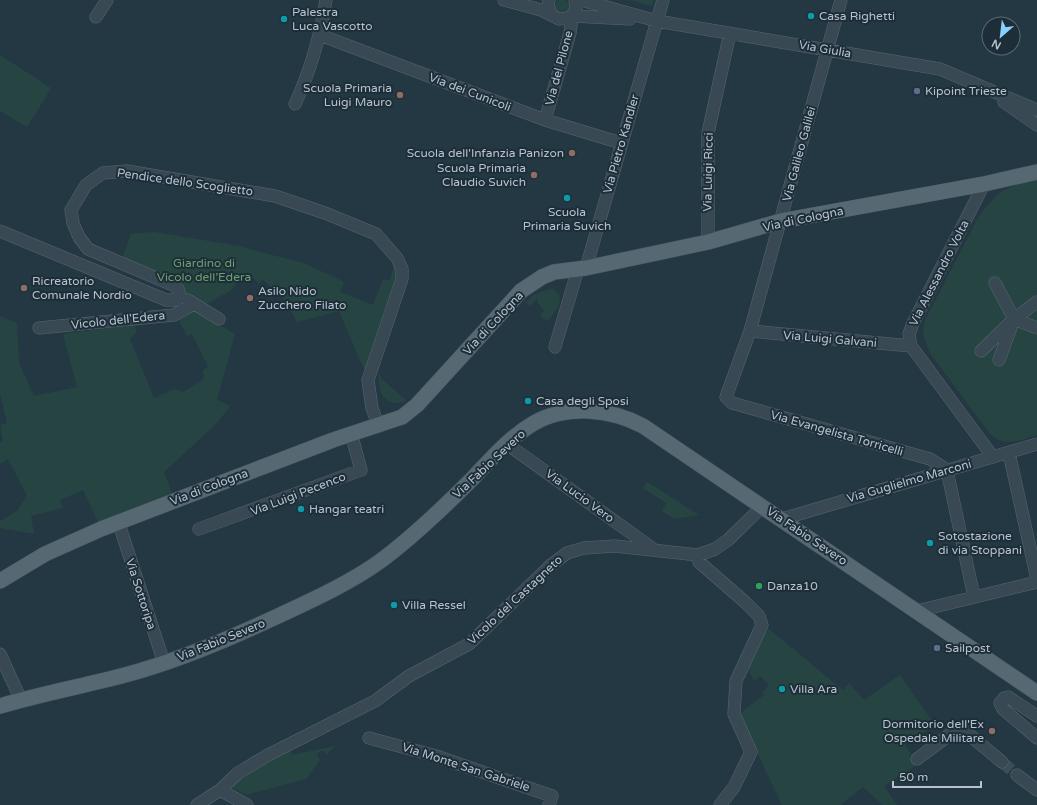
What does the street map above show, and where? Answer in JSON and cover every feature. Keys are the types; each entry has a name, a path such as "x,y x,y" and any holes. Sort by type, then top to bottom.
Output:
{"main road":[{"name":"Via di Cologna","path":"0,581 45,554 101,529 119,524 178,498 351,433 402,417 410,411 521,291 533,282 554,272 582,268 708,242 781,221 984,184 1034,171"},
{"name":"Via Fabio Severo","path":"0,706 123,675 164,663 246,631 294,608 377,563 431,518 507,444 536,422 554,415 595,411 617,414 643,426 1037,693"}],"street":[{"path":"96,17 107,0"},
{"path":"295,104 308,74 320,35 326,0"},
{"name":"Via Giulia","path":"504,0 551,14 559,19 572,16 657,21 940,69 1037,110"},
{"path":"549,0 548,6 551,14"},
{"name":"Via del Pilone","path":"544,120 570,33 572,16 576,8 575,0"},
{"name":"Via Giulia","path":"581,0 657,21"},
{"name":"Via Pietro Kandler","path":"555,347 622,143 663,0"},
{"name":"Via Galileo Galilei","path":"727,399 726,393 750,331 841,0"},
{"name":"Via Luigi Ricci","path":"708,242 708,133 730,33"},
{"name":"Via dei Cunicoli","path":"320,35 544,120 622,143"},
{"name":"Via Giulia","path":"989,90 1037,125"},
{"name":"Pendice dello Scoglietto","path":"180,295 178,289 173,285 88,249 79,236 73,223 71,210 78,196 93,179 103,173 127,172 277,196 325,213 376,234 397,258 402,269 402,279 368,380 372,408 378,424"},
{"name":"Via Alessandro Volta","path":"911,346 909,334 913,323 984,184"},
{"path":"0,232 166,300 177,300 180,295 219,319"},
{"path":"995,282 1014,319 1037,328"},
{"path":"981,351 1014,319 1037,302"},
{"name":"Vicolo dell'Edera","path":"39,328 174,315 194,304"},
{"path":"999,360 1014,319"},
{"name":"Via Luigi Galvani","path":"750,331 911,346"},
{"path":"911,346 993,457"},
{"name":"Via Evangelista Torricelli","path":"727,399 732,403 930,459 947,470"},
{"name":"Via Luigi Pecenco","path":"199,529 361,470 351,433"},
{"name":"Via Lucio Vero","path":"507,444 653,549"},
{"name":"Via Guglielmo Marconi","path":"782,519 1037,444"},
{"path":"918,611 1037,581 1009,453"},
{"path":"947,470 974,597"},
{"name":"Vicolo del Castagneto","path":"197,805 220,790 238,773 268,755 375,701 409,676 469,644 552,565 567,553 584,548 604,546 653,549 698,555 715,550 728,540 763,506"},
{"name":"Via Sottoripa","path":"119,524 164,663"},
{"path":"698,555 699,562 754,611 759,616 762,625 736,680 734,714 751,752 734,787 720,805"},
{"path":"0,654 21,700"},
{"path":"1037,716 1010,698 1004,698 1000,703 1003,709 1037,738"},
{"path":"917,759 960,726 1002,762"},
{"name":"Via Monte San Gabriele","path":"369,738 436,756 552,796 549,805"},
{"path":"1017,775 1037,790"},
{"path":"220,790 248,805"}],"green space":[{"path":"559,-1 565,-1 569,3 569,9 565,13 559,13 555,9 555,3"},
{"path":"630,0 654,0 652,6"},
{"path":"0,55 51,88 27,127 0,111"},
{"path":"1037,180 1037,435 1019,441 1007,442 1001,441 990,434 930,353 923,335 924,322 984,209 996,196 1009,187"},
{"name":"Giardino di Vicolo dell’Edera","path":"154,232 239,246 306,264 344,282 340,292 373,305 383,279 390,280 395,262 398,271 397,280 366,374 339,311 297,322 279,290 275,292 263,279 259,283 247,272 230,291 204,305 122,259 131,234"},
{"path":"552,288 559,294 560,298 557,309 547,321 540,315 544,311 538,303 537,298 530,306 526,302 533,295"},
{"path":"195,311 235,334 217,400 230,406 217,423 164,472 172,493 98,522 83,490 60,500 63,508 31,516 34,534 0,528 0,521 17,511 27,496 8,459 0,464 0,443 3,441 0,425 7,423 0,393 0,316 17,323 19,363 34,396 77,387 63,334 134,325 137,331 130,339 154,398 175,389 183,392 204,379 203,370 208,367 192,334 187,336 179,320"},
{"path":"379,372 381,378 407,401 393,403 384,397 379,386"},
{"path":"647,482 699,515 674,519 662,511 666,503 643,488"},
{"path":"769,629 843,690 849,683 864,700 900,675 935,725 905,745 911,754 909,756 915,766 884,786 897,805 883,805 863,787 840,805 782,805 739,714 764,695 762,693 769,685 760,676 754,681 746,664 759,640"},
{"path":"289,746 292,755 335,746 327,755 323,750 317,754 320,760 306,779 246,795 231,787 250,771"}],"tunnel":[{"path":"1002,762 1017,775"}],"place":[{"name":"Casa Righetti","path":"811,16"},
{"name":"Palestra Luca Vascotto","path":"284,19"},
{"name":"Kipoint Trieste","path":"917,91"},
{"name":"Scuola Primaria Luigi Mauro","path":"400,95"},
{"name":"Scuola dell'Infanzia Panizon","path":"572,153"},
{"name":"Scuola Primaria Claudio Suvich","path":"534,175"},
{"name":"Scuola Primaria Suvich","path":"567,198"},
{"name":"Ricreatorio Comunale Nordio","path":"24,288"},
{"name":"Asilo Nido Zucchero Filato","path":"250,298"},
{"name":"Casa degli Sposi","path":"528,401"},
{"name":"Hangar teatri","path":"301,509"},
{"name":"Sotostazione di via Stoppani","path":"930,543"},
{"name":"Danza10","path":"759,586"},
{"name":"Villa Ressel","path":"394,605"},
{"name":"Sailpost","path":"937,648"},
{"name":"Villa Ara","path":"782,689"},
{"name":"Dormitorio dell'Ex Ospedale Militare","path":"992,731"}]}
